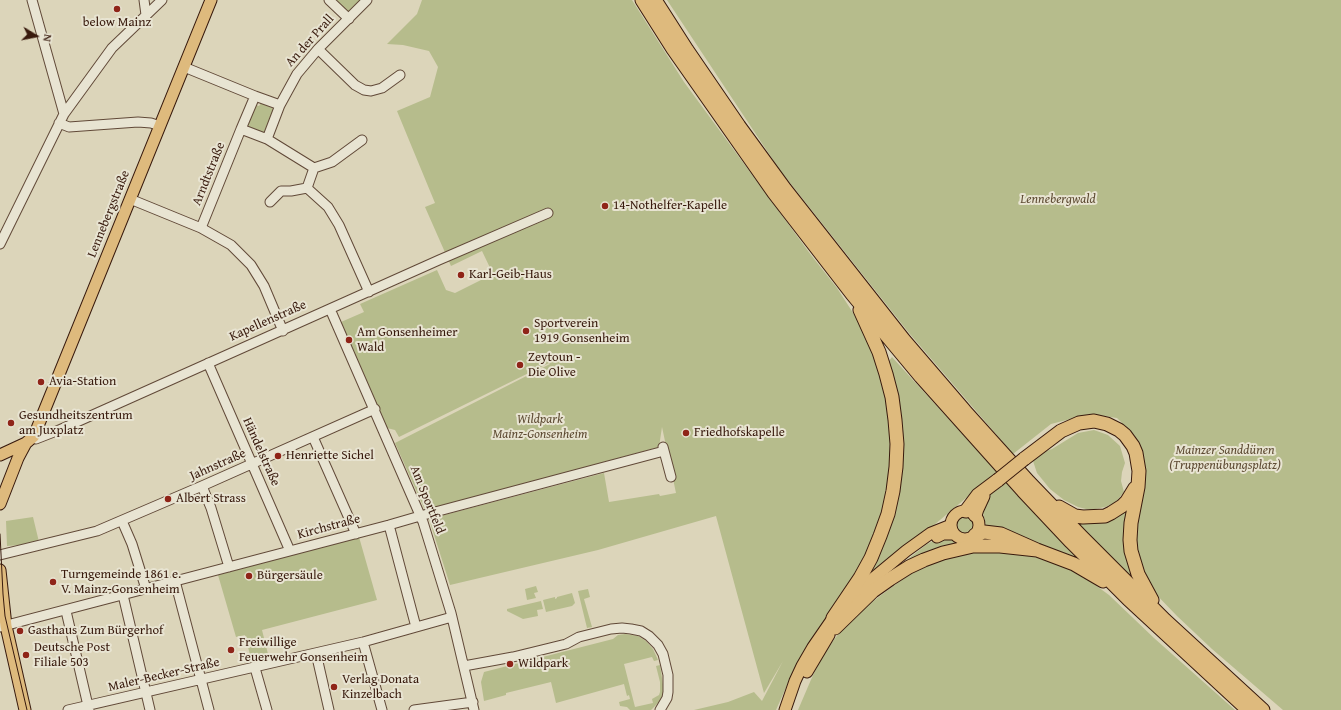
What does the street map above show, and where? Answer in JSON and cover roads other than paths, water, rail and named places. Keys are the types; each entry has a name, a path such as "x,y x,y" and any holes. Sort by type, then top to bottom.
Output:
{"highway":[{"path":"642,0 673,49 752,163 852,294 962,424 1022,491 1128,599 1248,710"},
{"path":"655,0 735,119 785,189 904,340 965,411 1046,500 1165,620 1263,710"},
{"path":"834,623 871,558 880,536 888,514 896,467 897,444 892,397 879,352 852,294"},
{"path":"970,513 978,495 1050,438 1068,427 1079,423 1094,422 1107,424 1119,430 1125,435 1133,446 1140,471 1131,523 1131,552 1143,586 1165,620"},
{"path":"1046,500 1075,516 1105,516 1118,510 1128,501 1135,487 1140,471"},
{"path":"975,535 984,532 996,532 1037,550 1055,556 1084,569 1128,599"},
{"path":"834,623 879,587 909,567 943,553 973,546 1000,546 1037,550"}],"main road":[{"name":"Lennebergstraße","path":"0,504 18,458 29,441 212,0"},
{"name":"Kapellenstraße","path":"0,455 29,441"},
{"path":"961,511 970,513 978,519 979,527 975,535 962,538 953,529 954,516 961,511"},
{"path":"785,710 795,681 813,647 872,580 911,547 931,533 953,529"},
{"path":"0,570 3,626 25,710"},
{"path":"793,710 808,670 834,623"}],"street":[{"path":"32,0 61,118 69,127 138,122 152,123 160,126"},
{"path":"144,0 146,15"},
{"path":"0,244 61,118 112,48 162,0"},
{"path":"329,0 349,19"},
{"name":"An der Prall","path":"267,139 280,105 297,74 318,49 367,0"},
{"path":"318,49 355,85 364,90 371,91 382,88 400,75"},
{"path":"184,67 280,105"},
{"name":"Arndtstraße","path":"201,228 255,96"},
{"path":"242,129 267,139 314,168"},
{"path":"314,168 332,162 362,140"},
{"path":"307,188 314,168"},
{"path":"270,202 281,191 307,188"},
{"path":"307,188 328,208 339,224 369,292"},
{"path":"130,199 201,228 231,245 251,265 264,286 283,331"},
{"name":"Kapellenstraße","path":"29,441 59,430 439,260 548,214"},
{"name":"Am Sportfeld","path":"330,309 375,409 420,516 434,555 452,617 474,706"},
{"name":"Händelstraße","path":"208,363 253,463 290,551"},
{"name":"Jahnstraße","path":"0,555 97,531 375,409"},
{"path":"313,437 356,534"},
{"name":"Kirchstraße","path":"3,626 66,611 356,534 663,449 671,477"},
{"path":"202,486 211,508 229,567"},
{"path":"122,521 132,544 146,589"},
{"path":"389,525 416,627"},
{"path":"175,581 209,710"},
{"path":"123,595 150,710"},
{"path":"66,611 89,708"},
{"name":"Maler-Becker-Straße","path":"68,710 89,708 200,679 255,668 363,642 452,617"},
{"path":"465,669 476,669 488,662 566,644 579,637 611,629 622,628 641,631 653,640 663,654 668,675 668,692 667,698 660,710"},
{"path":"363,642 382,710"},
{"path":"316,653 329,710"},
{"path":"255,668 267,710"},
{"path":"414,710 474,706"}],"tram line":[{"path":"0,534 5,616 27,710"}],"place":[{"name":"below Mainz","path":"117,9"},
{"name":"14-Nothelfer-Kapelle","path":"605,206"},
{"name":"Karl-Geib-Haus","path":"461,275"},
{"name":"Sportverein 1919 Gonsenheim","path":"526,331"},
{"name":"Am Gonsenheimer Wald","path":"349,340"},
{"name":"Zeytoun - Die Olive","path":"520,365"},
{"name":"Avia-Station","path":"41,382"},
{"name":"Gesundheitszentrum am Juxplatz","path":"11,423"},
{"name":"Friedhofskapelle","path":"686,433"},
{"name":"Henriette Sichel","path":"278,456"},
{"name":"Albert Strass","path":"168,499"},
{"name":"Bürgersäule","path":"249,576"},
{"name":"Turngemeinde 1861 e. V. Mainz-Gonsenheim","path":"53,582"},
{"name":"Gasthaus Zum Bürgerhof","path":"20,631"},
{"name":"Freiwillige Feuerwehr Gonsenheim","path":"231,650"},
{"name":"Deutsche Post Filiale 503","path":"26,655"},
{"name":"Wildpark","path":"510,664"},
{"name":"Verlag Donata Kinzelbach","path":"334,687"}],"park label":[{"name":"Lennebergwald","path":"1058,200"},
{"name":"Wildpark Mainz-Gonsenheim","path":"540,428"},
{"name":"Mainzer Sanddünen (Truppenübungsplatz)","path":"1225,458"}]}
